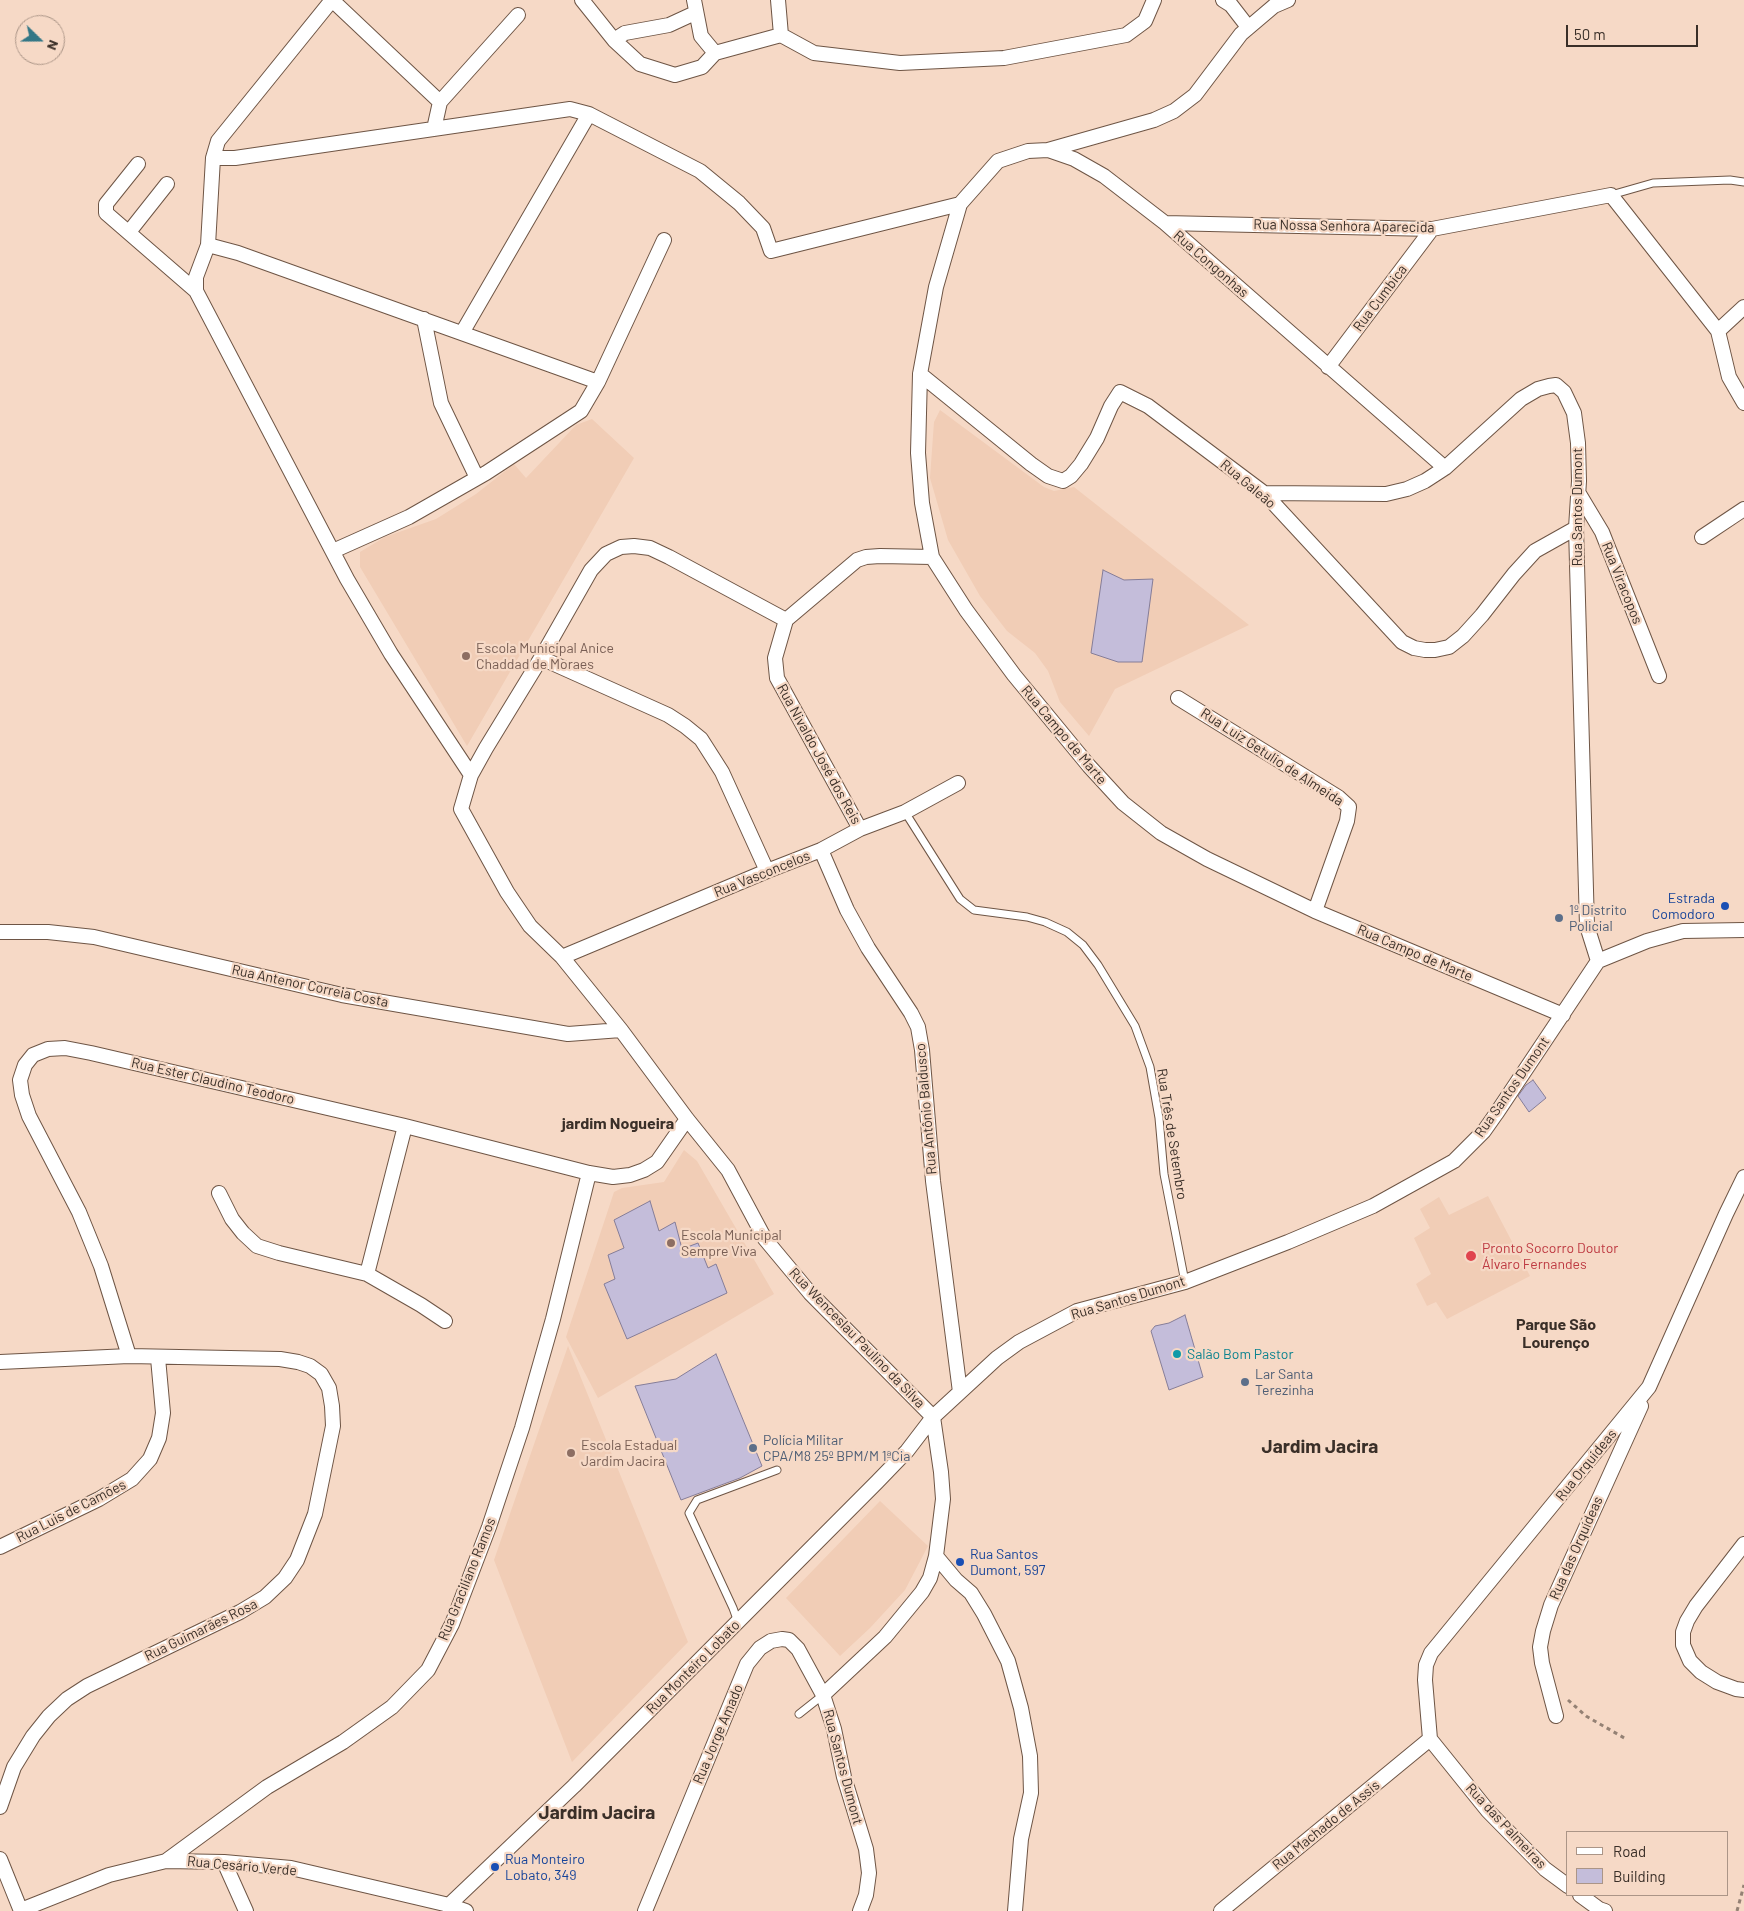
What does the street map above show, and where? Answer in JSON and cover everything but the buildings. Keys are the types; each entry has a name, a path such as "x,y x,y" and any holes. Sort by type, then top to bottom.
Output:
{"street":[{"path":"196,291 196,277 208,246 214,158 218,141 332,0 440,102"},
{"path":"582,0 614,40 640,64 675,75 702,67 715,53 781,36 814,52 900,63 1004,58 1126,35 1145,21 1154,0"},
{"path":"778,0 781,36"},
{"path":"1223,0 1231,5 1248,27"},
{"path":"1048,150 1154,120 1174,111 1195,95 1228,49 1248,27 1274,6 1288,0"},
{"path":"614,40 625,33 669,25 695,7 701,36 715,53"},
{"path":"434,129 440,102 518,15"},
{"path":"214,158 235,158 570,109 589,114 700,171 739,203 763,228 772,251 960,204"},
{"path":"462,333 589,114"},
{"name":"Rua Congonhas","path":"960,204 998,161 1028,151 1048,150 1074,159 1104,176 1165,223 1445,468"},
{"path":"138,164 106,204 106,212 196,291 347,579 391,654 471,775"},
{"path":"129,232 167,184"},
{"path":"1611,195 1718,332 1730,377 1744,403"},
{"name":"Rua Nossa Senhora Aparecida","path":"1165,223 1432,229 1611,195"},
{"name":"Rua Campo de Marte","path":"960,204 936,287 920,374 918,453 922,503 932,557 966,610 1014,675 1089,766 1123,803 1161,833 1207,859 1315,911 1563,1014"},
{"name":"Rua Cumbica","path":"1328,367 1432,229"},
{"path":"333,551 410,517 477,478 581,411 598,382 664,240"},
{"path":"208,246 238,253 598,382"},
{"path":"1718,332 1744,307"},
{"path":"424,319 441,404 477,478"},
{"name":"Rua Galeão","path":"920,374 1031,464 1056,480 1063,482 1081,464 1097,438 1110,406 1120,392 1148,406 1264,493 1402,642 1414,648 1435,650 1449,647 1463,636 1482,615 1514,574 1535,551 1576,528"},
{"name":"Rua Santos Dumont","path":"860,1911 866,1896 870,1872 866,1849 844,1777 834,1729 823,1694 885,1637 922,1592 930,1578 936,1556 943,1499 933,1417 997,1358 1019,1342 1077,1310 1185,1282 1288,1242 1373,1206 1454,1161 1484,1131 1598,961 1587,926 1576,528 1578,443 1574,412 1564,392 1556,386 1538,389 1522,398 1445,468 1416,485 1386,494 1264,493"},
{"name":"Rua Viracopos","path":"1578,492 1602,532 1659,676"},
{"path":"1702,537 1744,509"},
{"name":"Rua Wenceslau Paulino da Silva","path":"786,620 656,551 634,546 621,547 606,554 590,570 541,658 471,775 461,809 506,892 525,919 562,957 621,1030 686,1119 728,1170 764,1239 810,1293 933,1417"},
{"path":"786,620 857,560 866,556 932,557"},
{"name":"Rua Nivaldo José dos Reis","path":"786,620 775,658 777,678 860,829"},
{"path":"541,658 668,715 701,739 722,772 767,871"},
{"name":"Rua Luiz Getulio de Almeida","path":"1178,698 1338,797 1349,807 1315,911"},
{"name":"Rua Vasconcelos","path":"562,957 821,850 860,829 905,812 958,783"},
{"name":"Rua Antônio Baldusco","path":"821,850 847,910 868,948 911,1013 918,1027 922,1050 933,1181 960,1392"},
{"path":"1598,961 1647,941 1683,931 1744,930"},
{"name":"Rua Antenor Correia Costa","path":"0,932 48,932 94,937 342,995 568,1034 621,1030"},
{"name":"Rua Ester Claudino Teodoro","path":"129,1356 102,1266 79,1212 30,1116 22,1095 20,1080 25,1065 33,1055 48,1049 65,1048 91,1053 405,1126 589,1173 613,1177 630,1175 644,1170 657,1162 686,1119"},
{"path":"367,1274 405,1126"},
{"name":"Rua Graciliano Ramos","path":"166,1861 267,1787 343,1742 378,1717 392,1706 428,1670 452,1624 489,1527 522,1428 553,1319 589,1173"},
{"name":"Rua Orquideas","path":"1430,1739 1425,1680 1426,1664 1431,1654 1649,1388 1744,1177"},
{"path":"219,1193 232,1219 257,1246 367,1274 445,1321"},
{"name":"Rua Guimarães Rosa","path":"0,1362 129,1356 280,1359 298,1362 310,1366 322,1374 329,1388 333,1426 310,1530 297,1560 285,1578 265,1597 240,1612 87,1686 67,1700 49,1716 33,1736 14,1768 0,1807"},
{"name":"Rua Luis de Camões","path":"0,1547 107,1494 132,1479 150,1459 159,1438 163,1413 158,1358"},
{"name":"Rua das Orquídeas","path":"1556,1716 1542,1664 1540,1647 1543,1631 1551,1605 1649,1388"},
{"name":"Rua Monteiro Lobato","path":"449,1908 574,1786 902,1456 933,1417"},
{"path":"1744,1544 1696,1606 1683,1632 1683,1645 1690,1660 1701,1672 1718,1682 1744,1690"},
{"path":"936,1556 956,1580 971,1593 984,1614 1008,1661 1021,1708 1030,1756 1031,1793 1021,1839 1015,1911"},
{"name":"Rua Jorge Amado","path":"644,1911 747,1664 760,1648 771,1641 789,1640 798,1649 823,1694"},
{"name":"Rua das Palmeiras","path":"1430,1739 1488,1811 1545,1869 1566,1885"},
{"name":"Rua Machado de Assis","path":"1221,1911 1430,1739"},
{"path":"0,1859 21,1910"},
{"name":"Rua Cesário Verde","path":"21,1910 109,1875 166,1861 224,1862 291,1868 466,1911"},
{"path":"224,1862 246,1911"},
{"path":"1581,1896 1599,1909 1605,1911"}],"lane":[{"name":"Rua Nossa Senhora Aparecida","path":"1611,195 1653,183 1730,180 1744,182"},
{"name":"Rua Três de Setembro","path":"905,812 960,900 974,910 1045,922 1067,932 1083,945 1098,965 1136,1026 1150,1067 1159,1118 1164,1174 1185,1282"},
{"path":"738,1622 690,1513 697,1500 777,1470"},
{"path":"798,1714 823,1694"}],"path":[{"path":"1566,1699 1586,1716 1626,1739"},
{"path":"1737,1911 1744,1885"}],"shaded area":[{"path":"940,410 1044,487 1054,491 1074,487 1249,625 1115,689 1089,736 1060,702 1048,671 1035,653 1007,631 980,596 948,540 930,478 934,422"},
{"name":"Escola Municipal Anice Chaddad de Moraes","path":"592,419 634,458 467,746 360,567 360,552 385,537 436,519 476,494 514,464 526,478 576,425"},
{"name":"Escola Municipal Sempre Viva","path":"684,1150 697,1161 774,1294 598,1398 566,1337 614,1192 622,1188 664,1182"},
{"name":"Pronto Socorro Doutor Álvaro Fernandes","path":"1488,1196 1530,1276 1447,1319 1436,1302 1427,1306 1416,1284 1431,1274 1414,1238 1430,1228 1420,1209 1439,1197 1449,1215"},
{"name":"Escola Estadual Jardim Jacira","path":"568,1346 688,1642 572,1762 494,1560"},
{"path":"880,1501 928,1546 905,1590 870,1628 840,1656 786,1598"}],"place":[{"name":"Escola Municipal Anice Chaddad de Moraes","path":"466,656"},
{"name":"Estrada Comodoro","path":"1725,906"},
{"name":"1º Distrito Policial","path":"1559,918"},
{"name":"Escola Municipal Sempre Viva","path":"671,1243"},
{"name":"Pronto Socorro Doutor Álvaro Fernandes","path":"1471,1256"},
{"name":"Salão Bom Pastor","path":"1177,1354"},
{"name":"Lar Santa Terezinha","path":"1245,1382"},
{"name":"Polícia Militar CPA/M8 25º BPM/M 1ªCia","path":"753,1448"},
{"name":"Escola Estadual Jardim Jacira","path":"571,1453"},
{"name":"Rua Santos Dumont, 597","path":"960,1562"},
{"name":"Rua Monteiro Lobato, 349","path":"495,1867"}],"district":[{"name":"jardim Nogueira","path":"618,1124"},
{"name":"Parque São Lourenço","path":"1556,1334"},
{"name":"Jardim Jacira","path":"1320,1447"},
{"name":"Jardim Jacira","path":"597,1813"}]}
